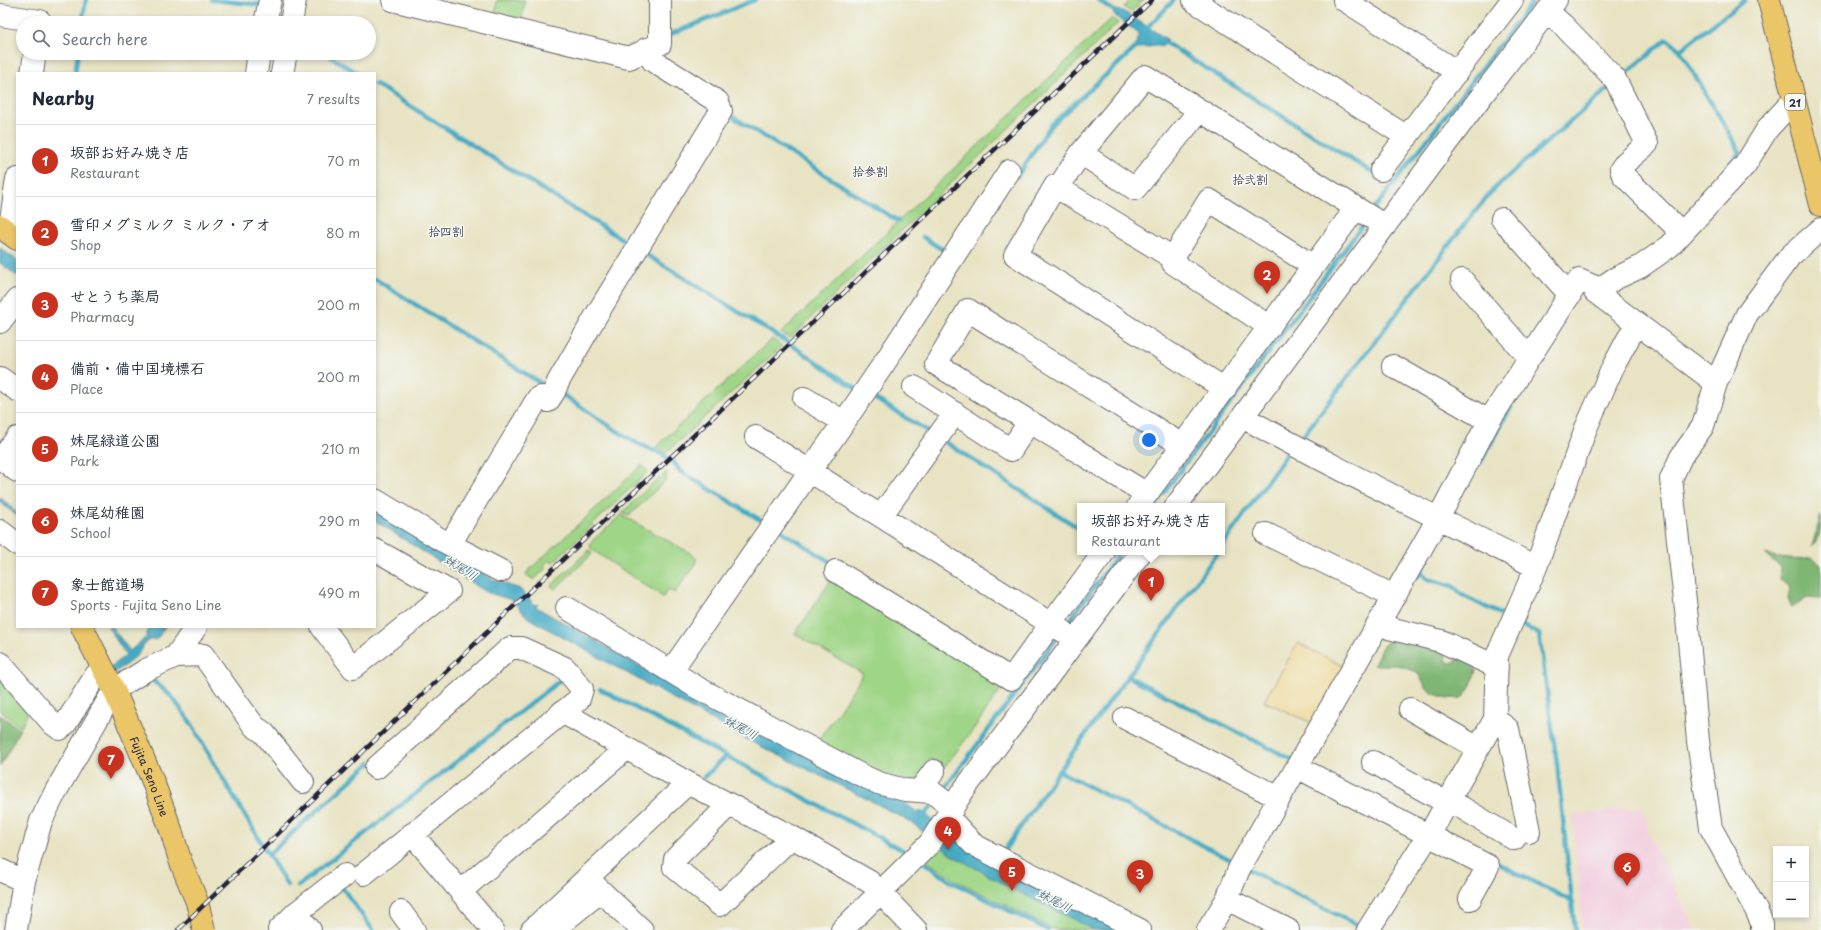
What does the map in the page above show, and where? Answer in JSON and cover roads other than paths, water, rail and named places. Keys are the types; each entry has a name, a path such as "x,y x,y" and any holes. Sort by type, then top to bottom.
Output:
{"main road":[{"name":"21","path":"1768,0 1821,205"},
{"name":"Fujita Seno Line","path":"83,628 108,677 152,779 171,830 180,860 197,902 204,930"}],"street":[{"path":"267,16 270,0"},
{"path":"292,16 295,0"},
{"path":"392,0 629,58 647,47"},
{"path":"450,544 538,398 550,395 721,111 718,102 653,61 647,47 660,0"},
{"path":"1194,0 1407,137"},
{"path":"1344,0 1457,72"},
{"path":"1381,170 1457,72 1505,2"},
{"path":"1182,445 968,310 936,364 1029,422 1142,500 1182,445 1228,411 1370,217 1480,98 1552,6 1563,25 1616,82 1647,144 1626,162 1621,169 1623,175 1679,230"},
{"path":"0,15 16,17"},
{"path":"32,72 34,60"},
{"path":"256,72 258,60"},
{"path":"282,72 285,60"},
{"path":"1058,188 1081,153 1145,76 1370,217"},
{"path":"1208,930 1226,899 1241,865 1279,798 1301,769 1384,625 1394,596 1444,520 1489,421 1529,358 1587,288 1614,279 1640,267 1670,246 1679,230 1745,165 1768,128 1794,100"},
{"path":"1081,153 1135,189 1200,110"},
{"path":"671,670 890,356 1009,172"},
{"path":"9,233 16,186"},
{"path":"1173,258 1055,186 1015,255 1228,411 1536,567"},
{"path":"1270,327 1172,263 1173,258 1209,200 1313,266"},
{"path":"1178,503 1228,411 1270,327 1313,266 1370,217"},
{"path":"1502,219 1587,288 1596,292 1636,324 1716,383"},
{"path":"1762,930 1762,923 1756,910 1712,828 1698,741 1687,618 1671,479 1681,457 1703,426 1716,383 1747,314 1790,256 1821,229"},
{"path":"1462,280 1529,358"},
{"path":"0,322 16,301"},
{"path":"1369,929 1428,836 1495,719 1495,681 1497,656 1511,621 1536,567 1586,428 1613,367 1636,324"},
{"path":"1393,366 1489,421"},
{"path":"0,378 16,389"},
{"path":"914,387 1011,450 1029,422"},
{"path":"804,398 844,422"},
{"path":"881,516 955,413"},
{"path":"756,437 1063,631"},
{"path":"6,463 16,440"},
{"path":"376,501 450,544 501,571"},
{"path":"0,531 16,543"},
{"path":"1266,534 1394,596"},
{"path":"323,628 353,668 449,591 376,551"},
{"path":"842,930 884,896 920,854 939,811 963,791 1063,631 1102,555"},
{"path":"836,571 1011,679 1063,631 1138,555"},
{"path":"567,608 671,670 698,688 859,774 878,783 905,790 939,811 974,845 1140,930"},
{"path":"1384,625 1441,641 1496,667"},
{"path":"176,656 195,628"},
{"path":"278,930 302,920 354,874 412,834 579,699 582,689 565,668 521,648 510,648 376,768"},
{"path":"0,663 53,724 60,729 66,723 96,675 108,677 142,673 176,656 203,655 254,726 264,733 303,782"},
{"path":"16,930 24,881 41,821 108,677"},
{"path":"1410,708 1478,748"},
{"path":"562,712 688,783 792,837 870,882 916,930"},
{"path":"1125,718 1279,798"},
{"path":"1373,762 1448,802 1521,835 1508,730 1495,719"},
{"path":"461,891 626,749"},
{"path":"1301,769 1488,866 1470,898"},
{"path":"934,770 939,811"},
{"path":"553,930 688,783"},
{"path":"729,805 675,859 674,867 720,905 792,837"},
{"path":"412,834 493,930"},
{"path":"0,870 24,881"},
{"path":"532,930 594,885"},
{"path":"594,885 642,930"},
{"path":"1226,899 1288,930"},
{"path":"401,912 414,930"}],"water":[{"path":"1116,10 1123,11 1168,40 1164,45 1139,48 1135,46 1139,35 1115,15 1113,12"},
{"path":"0,248 16,259 16,275 0,263"},
{"path":"0,497 16,512 16,515 0,502"},
{"name":"妹尾川","path":"376,508 494,580 520,589 534,604 538,605 536,607 666,681 876,790 905,803 917,812 920,810 970,849 1126,930 1094,930 1009,887 952,855 912,823 740,736 528,618 512,600 486,592 376,522"},
{"path":"109,628 113,628 130,651 146,637 149,628 164,628 157,639 149,640 143,645 139,654 105,679 96,688 72,728 56,733 112,666 126,655"}],"waterway":[{"path":"83,16 86,0"},
{"path":"212,0 262,5"},
{"path":"666,36 755,0"},
{"path":"1098,0 1119,14"},
{"path":"1144,31 1174,0"},
{"path":"1372,212 1534,0"},
{"path":"1621,78 1667,39 1680,50 1745,0"},
{"path":"1161,40 1373,173"},
{"path":"1017,177 1051,125 1140,44"},
{"path":"1680,50 1740,152 1724,172"},
{"path":"75,72 77,60"},
{"path":"336,60 355,72"},
{"path":"376,85 633,246"},
{"path":"1299,441 1491,192 1612,85"},
{"path":"727,113 898,221"},
{"path":"1156,503 1365,222"},
{"path":"923,237 946,252"},
{"path":"642,252 784,340 858,390"},
{"path":"376,280 548,388"},
{"path":"560,393 625,436 666,457 672,461 680,471 767,524"},
{"path":"871,396 932,434"},
{"path":"1479,465 1511,407"},
{"path":"942,440 1077,527"},
{"path":"1225,542 1290,449"},
{"path":"777,528 835,565"},
{"path":"1066,625 1118,555"},
{"path":"1004,851 1059,771 1216,555"},
{"path":"1414,579 1419,575 1427,559"},
{"path":"1421,572 1427,579 1453,586 1462,595 1508,618"},
{"path":"1518,623 1539,634 1557,764 1575,930"},
{"path":"942,792 1059,635"},
{"path":"504,641 511,636 518,639"},
{"path":"148,676 172,697 191,723 287,885"},
{"path":"1129,677 1293,760"},
{"path":"298,886 563,678"},
{"path":"600,689 910,854"},
{"path":"704,777 725,757"},
{"path":"269,854 370,763"},
{"path":"1059,771 1235,862"},
{"path":"922,819 935,802"},
{"path":"922,861 950,881 1048,930"},
{"path":"1495,862 1573,902"},
{"path":"1245,868 1363,928"},
{"path":"341,886 373,930"}],"railway":[{"path":"178,930 512,608 1152,0"}],"place":[{"name":"雪印メグミルク ミルク・アオ","path":"1267,294"},
{"name":"坂部お好み焼き店","path":"1151,601"},
{"name":"象士館道場","path":"111,779"},
{"name":"備前・備中国境標石","path":"948,850"},
{"name":"妹尾幼稚園","path":"1627,886"},
{"name":"妹尾緑道公園","path":"1012,891"},
{"name":"せとうち薬局","path":"1140,893"}],"district":[{"name":"拾参割","path":"870,171"},
{"name":"拾弐割","path":"1250,179"},
{"name":"拾四割","path":"446,231"}]}
